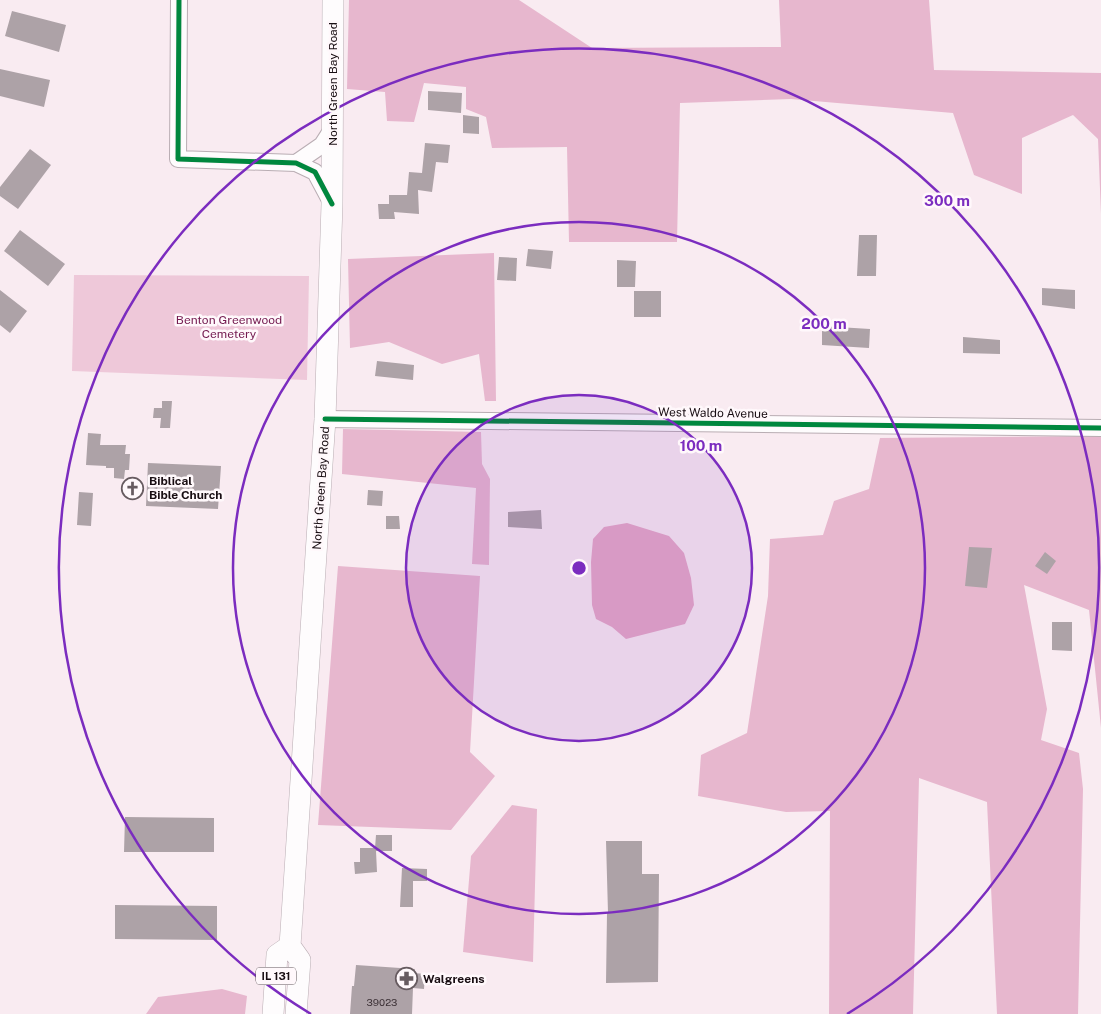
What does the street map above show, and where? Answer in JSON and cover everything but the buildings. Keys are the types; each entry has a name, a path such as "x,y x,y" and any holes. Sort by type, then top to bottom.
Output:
{"main road":[{"name":"North Green Bay Road","path":"296,1014 300,960 290,946 325,419 332,204 333,0"},
{"name":"IL 131","path":"273,1014 277,955 290,946"}],"street":[{"path":"179,0 178,159 296,162 315,172 332,204"},
{"path":"296,162 322,145 333,128"},
{"name":"West Waldo Avenue","path":"325,419 1101,428"}],"green space":[{"name":"Benton Greenwood Cemetery","path":"74,275 309,276 307,380 72,371"}],"shaded area":[{"path":"349,0 519,0 592,48 781,47 779,0 929,0 934,70 1101,73 1101,214 1098,139 1073,115 1022,138 1022,194 974,175 953,113 791,99 680,103 677,242 569,242 567,147 492,148 486,117 466,109 466,87 424,83 414,122 387,121 385,92 347,89"},
{"path":"494,253 496,401 485,401 479,354 442,364 389,342 350,348 348,259"},
{"path":"343,429 481,432 482,464 490,479 489,565 472,564 476,488 342,474"},
{"path":"1101,436 1101,728 1089,610 1024,585 1047,709 1041,740 1079,753 1083,789 1078,1014 997,1014 987,802 919,778 913,1014 829,1014 830,811 786,812 698,796 701,755 747,733 768,596 770,539 823,535 834,501 869,489 880,438"},
{"path":"627,523 669,536 684,553 691,578 694,605 685,624 626,639 612,627 596,619 592,605 591,562 593,539 604,527"},
{"path":"338,566 480,576 470,752 495,776 451,830 318,825"},
{"path":"512,805 537,809 533,962 463,952 471,856"},
{"path":"222,989 247,996 245,1014 146,1014 158,997"}],"cycle path":[{"path":"179,0 178,159 296,163 315,172 332,204"},
{"path":"325,419 1101,428"}],"place":[{"name":"Biblical Bible Church","path":"133,488"},
{"name":"Walgreens","path":"407,979"}]}
